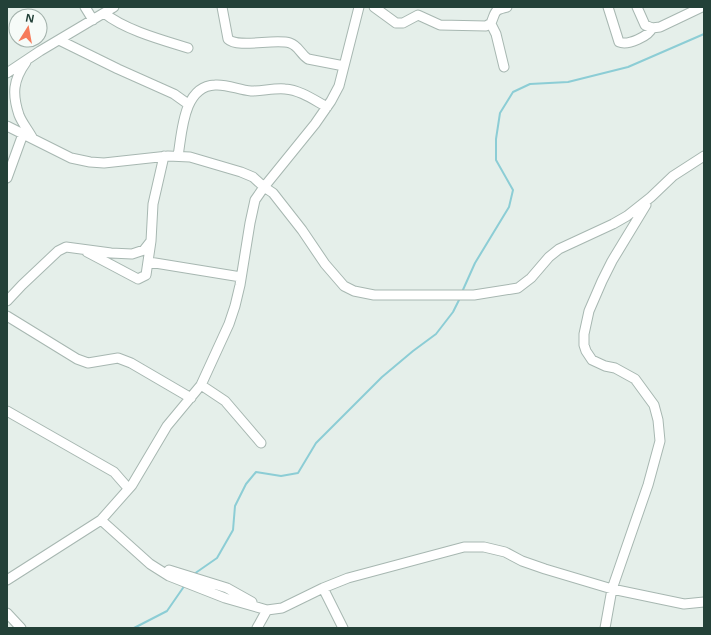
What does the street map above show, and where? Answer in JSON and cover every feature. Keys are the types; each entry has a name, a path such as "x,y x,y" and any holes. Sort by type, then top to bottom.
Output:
{"street":[{"path":"85,7 93,20"},
{"path":"7,73 114,7"},
{"path":"222,7 228,39 232,42 286,42 297,47 303,56 308,59 344,66"},
{"path":"7,580 101,520 128,488 167,426 201,385 229,324 235,306 242,277 255,200 327,107 339,86 359,7"},
{"path":"374,7 396,23 403,23 420,11 433,23 446,26 486,26 491,24"},
{"path":"504,67 496,34 491,24 494,10 506,7"},
{"path":"608,7 619,42 628,44 649,34 652,28"},
{"path":"637,7 645,25 652,28 660,27 699,8"},
{"path":"104,13 116,22 188,48"},
{"path":"59,40 174,94 188,104"},
{"path":"27,60 21,69 13,91 19,116 32,139"},
{"path":"178,156 188,104 195,94 208,86 215,85 252,91 279,89 291,90 327,107"},
{"path":"7,126 71,158 90,162 104,163 164,156 190,157 253,177 264,187 273,192 302,230 325,264 344,286 354,291 374,295 474,295 518,288 531,278 549,257 559,249 623,219 651,197 672,176 704,156"},
{"path":"7,178 23,134"},
{"path":"83,249 138,279 146,275 149,262 154,204 164,156"},
{"path":"605,628 612,589 656,460 660,441 658,420 654,405 635,378 615,368 605,366 592,360 584,345 584,334 589,311 602,281 612,261 651,197"},
{"path":"7,301 58,251 66,247 111,253 132,254 144,250 151,242"},
{"path":"149,262 242,277"},
{"path":"7,316 88,363 118,358 131,363 191,398"},
{"path":"201,385 225,401 261,443"},
{"path":"7,411 114,472 128,488"},
{"path":"101,520 150,564 198,583 225,598 267,610 282,608 323,588 348,578 464,547 484,547 505,552 522,561 545,569 612,589 684,604 704,602"},
{"path":"198,583 227,588 267,610"},
{"path":"323,588 343,628"},
{"path":"258,628 267,610"},
{"path":"7,613 21,628"}],"waterway":[{"path":"462,292 475,263 509,207 513,190 496,160 496,139 500,113 513,92 530,84 568,82 628,67 704,34"},
{"path":"194,574 217,558 233,530 235,506 246,484 256,472 281,476 298,473 316,443 382,377 436,334 453,312 460,298"},
{"path":"134,628 167,611 185,585"}]}
